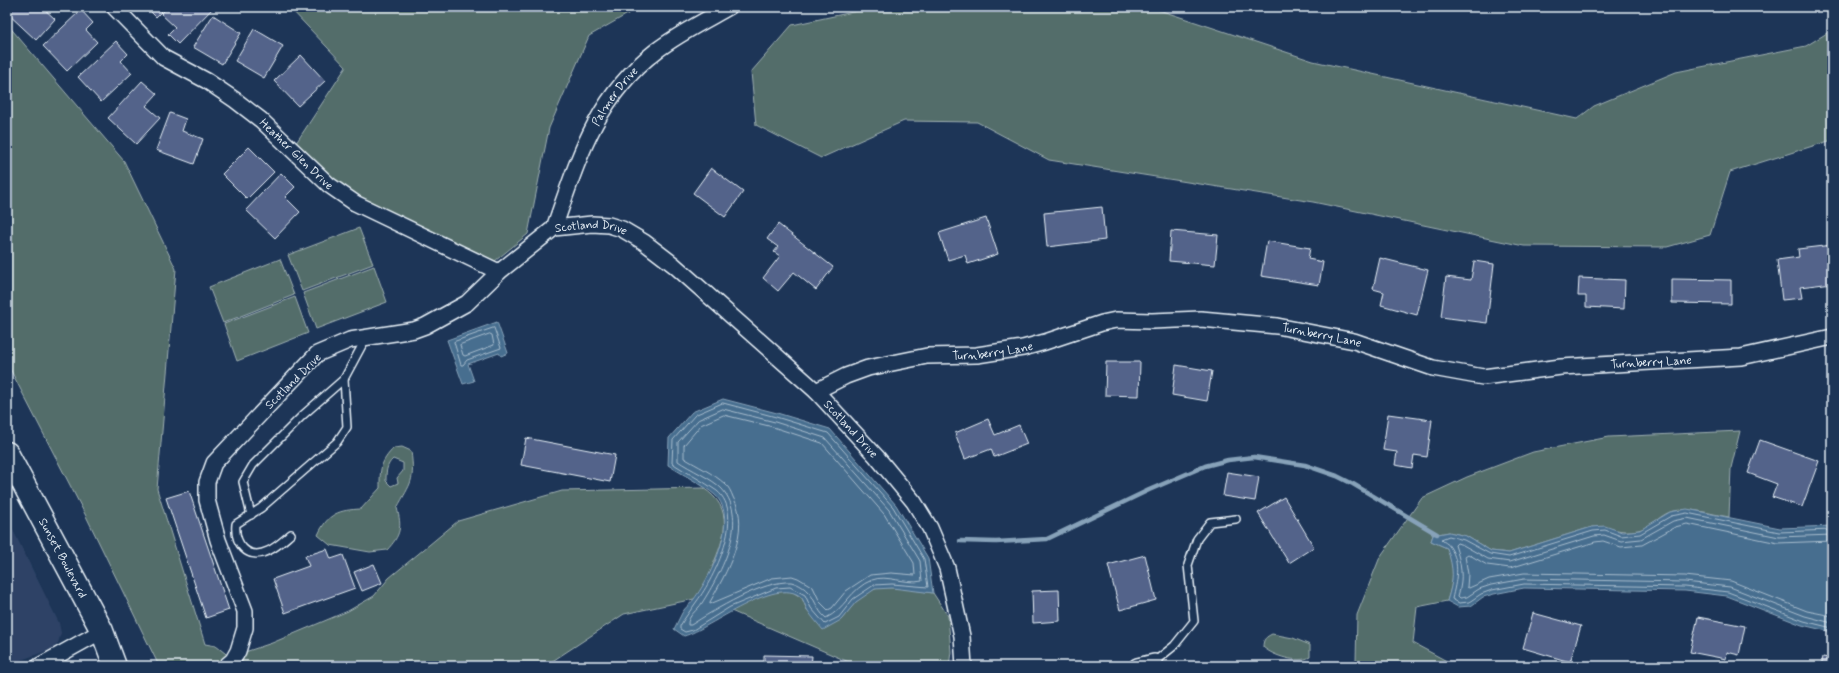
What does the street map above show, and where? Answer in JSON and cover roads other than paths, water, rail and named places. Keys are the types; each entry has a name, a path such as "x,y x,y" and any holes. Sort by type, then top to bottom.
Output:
{"main road":[{"name":"Sunset Boulevard","path":"7,453 102,631 115,666"}],"street":[{"name":"Heather Glen Drive","path":"114,7 164,58 207,81 235,100 261,120 329,185 355,203 499,272"},
{"name":"Palmer Drive","path":"554,228 588,134 618,88 640,64 661,48 729,7"},
{"name":"Scotland Drive","path":"226,666 233,660 238,651 245,628 245,611 218,540 207,500 207,482 214,463 317,354 350,340 414,330 425,326 467,303 499,272 554,228 592,224 609,225 622,229 644,242 674,264 816,391 892,475 914,502 930,528 947,568 962,636 964,666"},
{"name":"Turnberry Lane","path":"816,391 846,376 868,368 926,356 977,355 1023,348 1116,320 1152,321 1201,318 1251,325 1277,326 1354,341 1433,368 1483,377 1561,367 1741,357 1832,337"},
{"path":"39,666 102,631"},
{"path":"1137,666 1154,662"}],"lane":[{"path":"251,515 243,482 252,465 303,415 344,380 367,337"},
{"path":"292,534 267,552 253,553 244,550 238,542 235,531 236,524 251,515 337,442 347,427 344,380"},
{"path":"1154,662 1174,646 1194,621 1188,565 1197,539 1210,522 1236,519"}],"water":[{"path":"497,322 508,353 501,356 499,353 468,364 474,381 463,384 447,340"},
{"path":"723,399 830,429 896,505 928,558 933,593 892,588 875,589 856,602 841,620 823,630 806,608 801,597 790,592 776,593 760,598 684,636 674,629 683,611 693,601 701,589 715,562 724,532 725,518 722,505 711,491 668,465 669,438 692,412"},
{"path":"1687,509 1780,528 1832,526 1832,632 1802,625 1727,596 1685,591 1524,588 1483,597 1471,606 1458,607 1447,601 1451,587 1452,569 1447,548 1431,541 1433,535 1449,532 1466,536 1491,551 1509,553 1592,527 1605,526 1622,532 1640,530 1670,512"}],"waterway":[{"path":"960,541 996,542 1047,539 1149,490 1205,466 1228,460 1254,457 1305,465 1337,476 1437,534"}]}
